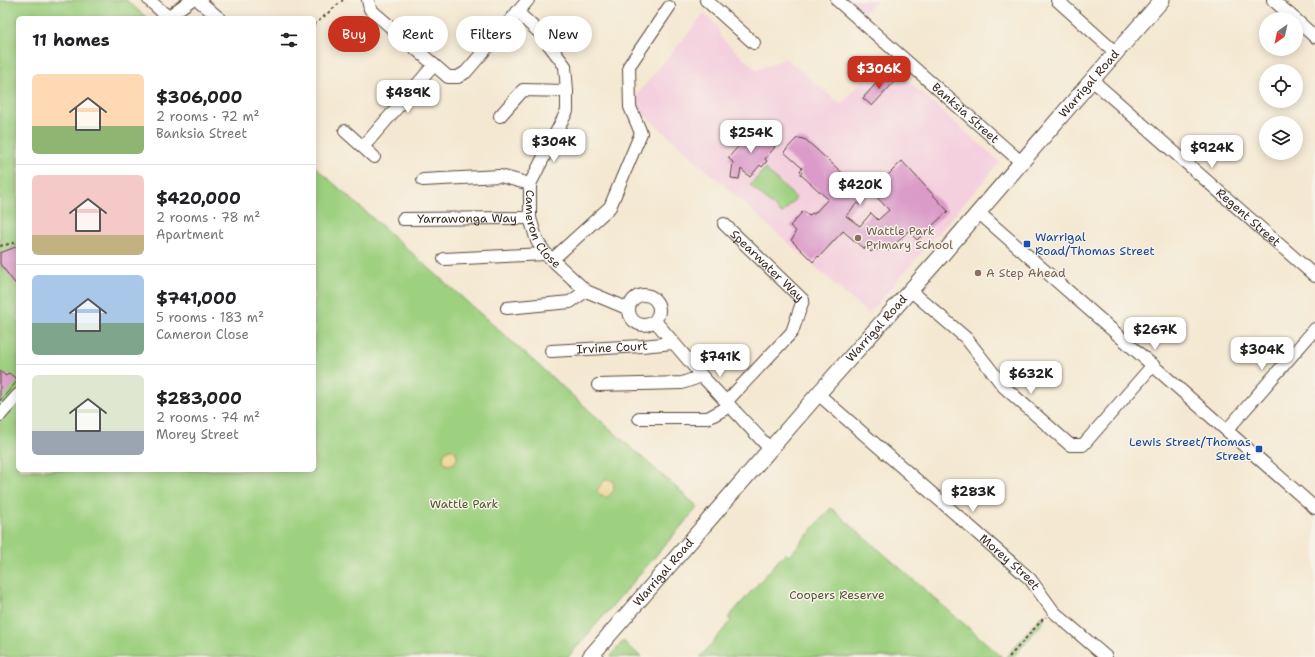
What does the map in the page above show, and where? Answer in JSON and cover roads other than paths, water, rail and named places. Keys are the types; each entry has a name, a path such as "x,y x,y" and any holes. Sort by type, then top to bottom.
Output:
{"main road":[{"name":"Warrigal Road","path":"590,657 818,394 941,256 1162,0"}],"street":[{"path":"149,0 167,16"},
{"path":"169,16 191,0"},
{"path":"198,0 217,16"},
{"path":"368,0 370,9 448,77 458,77 466,72 528,0"},
{"path":"706,0 754,43"},
{"name":"Banksia Street","path":"837,0 1021,162"},
{"path":"1057,0 1116,53"},
{"path":"1273,0 1286,12"},
{"path":"444,259 549,257 610,208 641,133 630,107 629,66 669,7"},
{"name":"Cameron Close","path":"517,12 540,33 565,66 568,91 567,111 530,184 530,218 537,241 549,257 586,291 629,309"},
{"path":"1303,27 1315,37"},
{"path":"363,147 434,65"},
{"name":"Regent Street","path":"1092,80 1315,276"},
{"path":"500,116 523,90 568,91"},
{"path":"345,131 374,157"},
{"path":"423,180 500,176 530,184"},
{"path":"978,212 1315,508"},
{"name":"Yarrawonga Way","path":"403,219 530,218"},
{"name":"Spearwater Way","path":"724,224 803,300 792,332 728,404"},
{"path":"910,290 966,338 1004,387 1070,445 1083,444 1152,365"},
{"path":"508,308 570,302 586,291"},
{"path":"644,295 654,298 659,307 658,317 655,321 647,325 638,324 631,318 629,309 630,305 636,298 644,295"},
{"path":"655,321 702,376 770,449"},
{"path":"1227,430 1315,329"},
{"name":"Irvine Court","path":"551,351 674,343"},
{"path":"598,385 682,383 702,376"},
{"name":"Morey Street","path":"818,394 1030,579 1054,612 1106,657"},
{"path":"0,415 16,397"},
{"path":"640,418 708,418 728,404"}],"place":[{"name":"Wattle Park Primary School","path":"858,238"},
{"name":"Warrigal Road/Thomas Street","path":"1027,244"},
{"name":"A Step Ahead","path":"978,273"},
{"name":"Lewis Street/Thomas Street","path":"1259,449"}],"park label":[{"name":"Wattle Park","path":"464,504"},
{"name":"Coopers Reserve","path":"837,595"}]}
